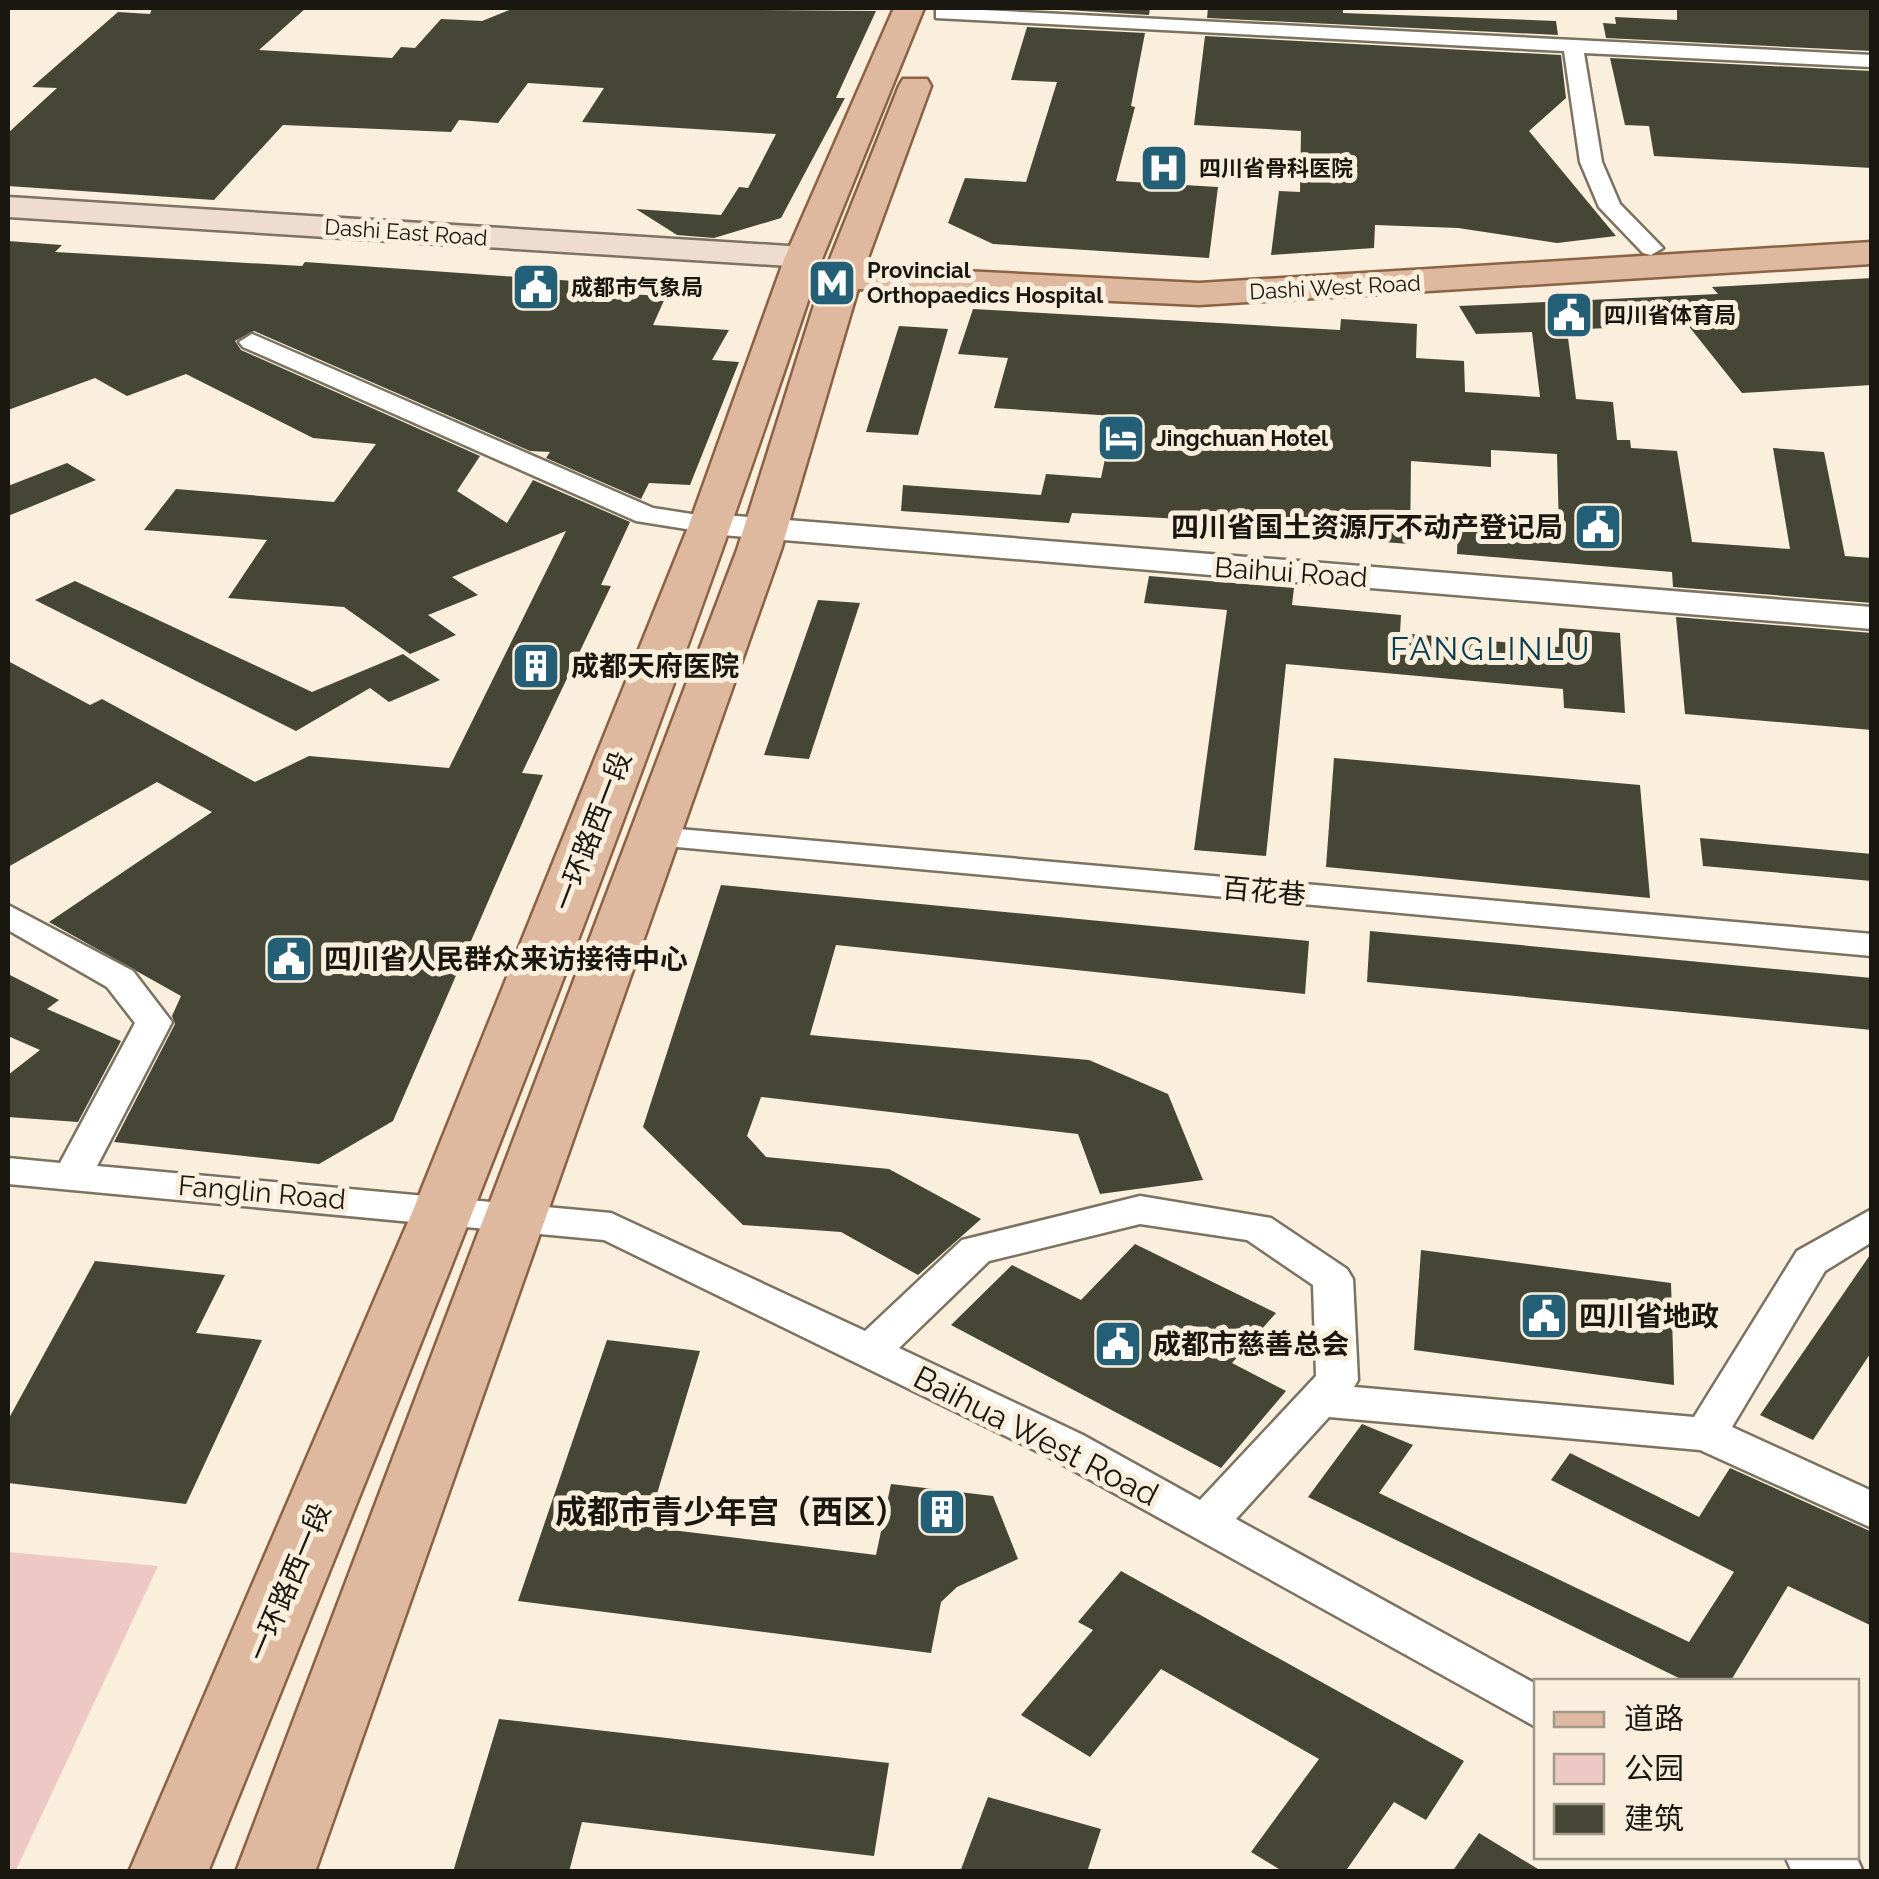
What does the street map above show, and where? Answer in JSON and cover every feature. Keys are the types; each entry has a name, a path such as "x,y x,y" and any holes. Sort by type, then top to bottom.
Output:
{"main road":[{"name":"一环路西一段","path":"168,1872 445,1208 711,526 933,10"},
{"name":"Dashi East Road","path":"8,207 823,267"},
{"name":"Dashi East Road","path":"8,222 823,267"},
{"name":"Dashi West Road","path":"823,267 1228,276 1872,234"},
{"name":"Dashi West Road","path":"823,267 1199,294 1872,253"},
{"name":"一环路西一段","path":"275,1872 766,531 823,267"}],"street":[{"path":"933,10 1872,61"},
{"path":"1572,46 1590,162 1610,206 1651,248"},
{"path":"252,342 646,514 711,526"},
{"name":"Baihui Road","path":"711,526 1872,618"},
{"name":"百花巷","path":"656,837 1872,946"},
{"path":"8,916 120,979 154,1022 72,1176"},
{"name":"Fanglin Road","path":"8,1171 516,1216"},
{"path":"870,1352 976,1250 1140,1210 1257,1228 1333,1279 1337,1380 1204,1525"},
{"name":"Baihua West Road","path":"516,1216 611,1227 1068,1447 1534,1706"},
{"path":"1706,1434 1811,1261 1872,1222"},
{"path":"1318,1400 1706,1434 1872,1511"},
{"path":"1815,1859 1838,1872"}],"green space":[{"path":"8,1552 158,1566 15,1872 8,1871"}],"building":[{"path":"152,8 306,8 259,50 392,58 401,47 415,48 441,19 482,21 514,8 876,11 836,98 845,98 781,218 714,238 677,235 636,209 721,215 739,187 748,188 776,134 582,122 604,88 528,83 498,123 459,120 451,132 283,125 214,200 8,186 8,133 57,88 32,87 118,12 150,14"},
{"path":"1033,8 1150,8 1149,15"},
{"path":"1208,8 1343,8 1343,13 1556,21 1558,35 1207,18"},
{"path":"1677,8 1872,8 1872,51 1606,38 1603,23 1616,24 1615,17 1677,20"},
{"path":"1027,27 1145,33 1131,106 1135,107 1116,181 1218,187 1209,258 993,244 948,223 965,178 1026,182 1057,82 1011,80"},
{"path":"1205,36 1561,55 1566,98 1529,131 1616,236 1557,243 1458,228 1375,225 1374,248 1271,255 1279,191 1300,192 1301,131 1194,125"},
{"path":"1610,58 1872,71 1872,168 1654,156 1649,126 1625,125"},
{"path":"8,241 62,245 55,252 302,266 305,262 630,285 625,294 666,296 653,325 729,330 712,360 739,362 690,485 649,483 641,499 546,458 550,452 530,451 254,331 235,341 241,350 480,456 457,491 507,523 533,480 630,522 601,585 611,586 522,773 543,775 393,1121 319,1164 114,1142 175,1024 172,1016 181,996 49,922 212,812 157,782 8,867 8,661 90,705 102,699 255,782 309,756 449,768 566,531 452,577 478,595 428,615 456,635 410,654 344,607 228,598 267,540 144,530 176,489 334,502 376,444 313,438 186,374 127,396 95,378 8,410"},
{"path":"1872,278 1872,385 1742,393 1687,324 1567,330 1576,399 1613,402 1617,440 1630,440 1631,448 1677,451 1692,542 1790,549 1773,448 1824,452 1845,556 1872,558 1872,603 1673,587 1672,572 1457,554 1458,523 1559,531 1557,454 1491,450 1491,467 1411,461 1410,544 1247,532 1248,524 1163,518 1072,513 1069,523 901,511 903,485 1041,495 1046,474 1101,478 1114,416 994,408 1008,358 958,354 973,309 1340,330 1341,319 1417,324 1416,358 1464,361 1465,392 1540,397 1532,332 1476,334 1459,306 1718,294 1712,287"},
{"path":"899,326 948,329 918,435 866,432"},
{"path":"67,463 96,480 8,516 8,486"},
{"path":"1149,576 1294,588 1292,605 1401,615 1400,633 1559,647 1559,628 1620,633 1625,713 1564,708 1563,689 1286,664 1266,856 1194,850 1227,610 1144,603"},
{"path":"75,581 312,692 403,654 440,680 389,702 370,688 296,731 35,600"},
{"path":"818,600 860,603 809,759 764,755"},
{"path":"1676,617 1872,633 1872,730 1685,714"},
{"path":"1334,758 1640,785 1650,898 1326,867"},
{"path":"1700,838 1872,854 1872,881 1703,866"},
{"path":"721,885 1309,941 1305,994 836,945 810,1035 1089,1060 1168,1094 1203,1180 1100,1194 1078,1134 761,1097 747,1136 766,1157 889,1169 981,1219 918,1275 841,1232 743,1225 643,1127"},
{"path":"1370,931 1872,978 1872,1030 1367,982"},
{"path":"8,974 59,1000 47,1009 121,1041 78,1122 8,1117 8,1075 40,1050 8,1036"},
{"name":"成都市慈善总会","path":"1135,1244 1276,1313 1232,1363 1286,1391 1221,1468 951,1325 1012,1265 1081,1300"},
{"name":"四川省地政","path":"1421,1250 1671,1283 1674,1385 1414,1350"},
{"path":"1872,1252 1872,1351 1813,1440 1760,1415"},
{"path":"95,1261 225,1275 196,1333 262,1340 186,1504 8,1483 8,1420"},
{"name":"成都市青少年宫（西区）","path":"607,1340 700,1351 647,1527 876,1555 891,1484 993,1496 1018,1559 957,1587 941,1602 931,1653 518,1601"},
{"path":"1362,1424 1413,1445 1379,1493 1689,1642 1734,1572 1551,1480 1570,1453 1699,1517 1730,1468 1872,1532 1872,1626 1788,1586 1732,1679 1681,1679 1308,1497"},
{"path":"1121,1571 1464,1761 1426,1820 1394,1802 1345,1872 1284,1872 1251,1852 1319,1759 1161,1669 1090,1757 1021,1715 1093,1630 1078,1622"},
{"path":"499,1719 889,1763 874,1856 582,1822 569,1872 453,1872"},
{"path":"988,1797 1101,1829 1087,1872 960,1872"},
{"path":"1479,1833 1543,1872 1452,1872"}],"place":[{"name":"四川省骨科医院","path":"1164,168"},
{"name":"Provincial Orthopaedics Hospital","path":"832,283"},
{"name":"成都市气象局","path":"536,287"},
{"name":"四川省体育局","path":"1569,315"},
{"name":"Jingchuan Hotel","path":"1121,438"},
{"name":"四川省国土资源厅不动产登记局","path":"1598,527"},
{"name":"成都天府医院","path":"536,666"},
{"name":"四川省人民群众来访接待中心","path":"289,959"},
{"name":"四川省地政","path":"1544,1316"},
{"name":"成都市慈善总会","path":"1118,1344"},
{"name":"成都市青少年宫（西区）","path":"942,1512"}],"district":[{"name":"FANGLINLU","path":"1491,649"}]}
